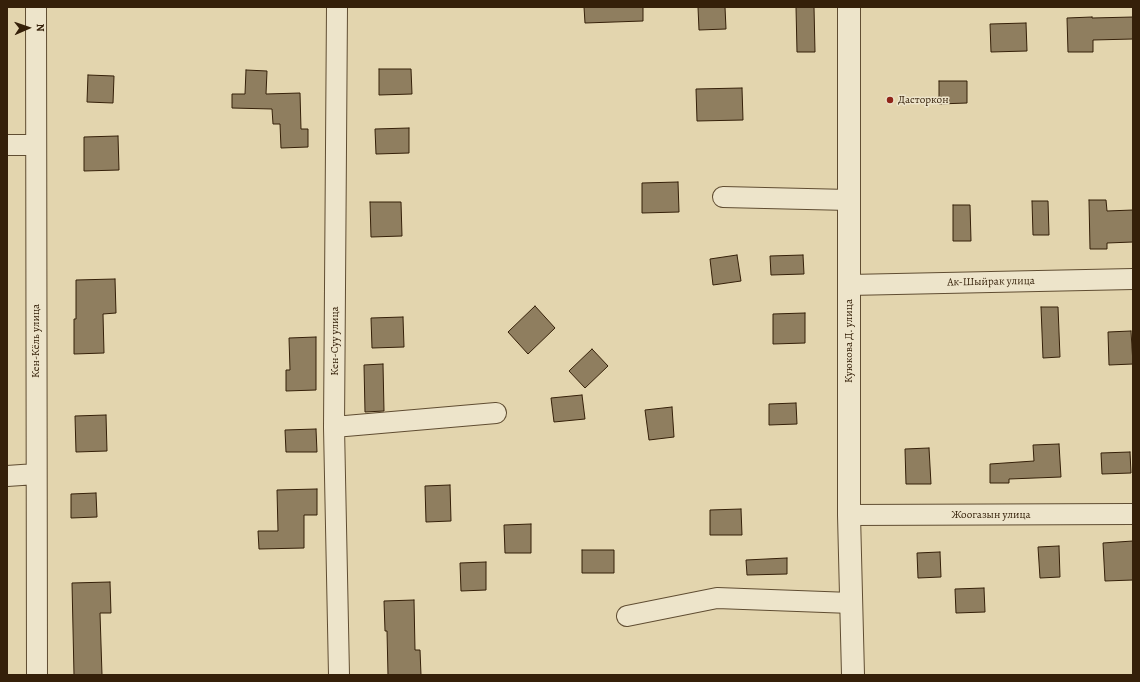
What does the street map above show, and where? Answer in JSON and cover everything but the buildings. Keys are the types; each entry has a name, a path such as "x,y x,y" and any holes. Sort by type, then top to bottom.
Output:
{"street":[{"name":"Кен-Кёль улица","path":"36,7 36,675"},
{"name":"Кен-Суу улица","path":"338,7 334,428 339,675"},
{"name":"Куюкова Д. улица","path":"849,7 850,516 853,675"},
{"path":"7,145 36,145"},
{"path":"724,197 849,200"},
{"name":"Ак-Шыйрак улица","path":"849,285 1133,279"},
{"path":"334,428 496,413"},
{"path":"7,476 36,474"},
{"name":"Жоогазын улица","path":"850,516 1133,514"},
{"path":"627,616 717,598 851,603"}],"place":[{"name":"Дасторкон","path":"890,100"}]}
